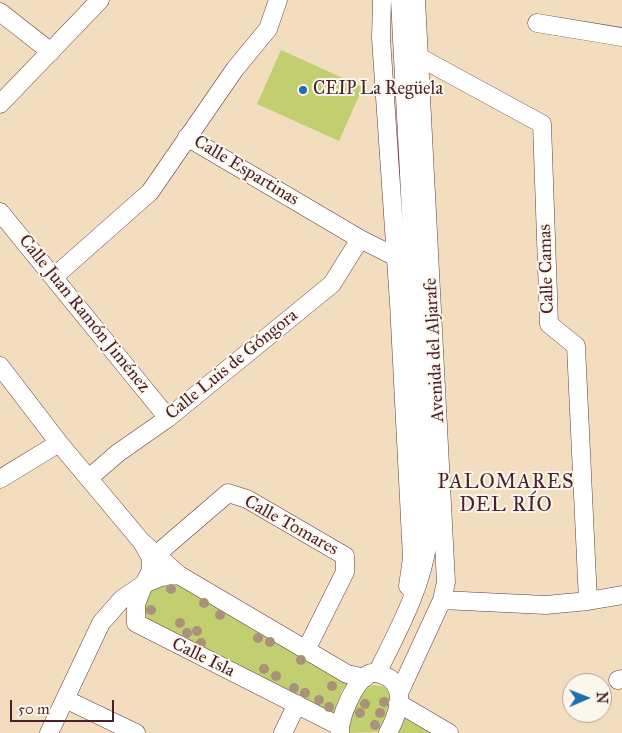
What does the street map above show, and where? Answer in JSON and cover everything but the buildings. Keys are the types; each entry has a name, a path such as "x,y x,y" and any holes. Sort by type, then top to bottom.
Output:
{"street":[{"path":"0,104 100,0"},
{"name":"Calle Espartinas","path":"278,0 268,28 235,69 187,137 360,239 396,257"},
{"name":"Avenida del Aljarafe","path":"370,675 407,590 411,575 396,257 381,38 382,0"},
{"name":"Avenida del Aljarafe","path":"340,729 349,700 370,675 417,586 426,559 428,540 400,0"},
{"name":"Avenida del Aljarafe","path":"398,692 442,600 446,582 416,0"},
{"path":"0,12 51,52"},
{"path":"537,23 622,37"},
{"name":"Calle Camas","path":"420,57 542,124 549,324 576,346 588,601"},
{"path":"55,276 150,192 187,137"},
{"name":"Calle Juan Ramón Jiménez","path":"0,212 55,276 168,418"},
{"name":"Calle Luis de Góngora","path":"90,478 118,452 168,418 332,284 360,239"},
{"path":"0,366 59,443 141,541 151,558 151,570 136,604 136,623 120,619 101,623"},
{"path":"0,479 59,443"},
{"name":"Calle Tomares","path":"157,554 228,493 247,499 345,556 345,572 306,650"},
{"name":"Avenida del Aljarafe","path":"388,733 398,692 429,615 434,572 433,557 428,540"},
{"path":"141,541 179,575 347,674 370,675 398,692 449,733"},
{"path":"49,733 101,623 122,599 144,584 162,577 179,575"},
{"path":"442,600 546,605 588,601 622,595"},
{"name":"Calle Isla","path":"136,623 297,704 340,729"},
{"path":"65,699 136,733"},
{"path":"283,733 297,704"}],"green space":[{"path":"281,50 363,87 339,141 257,104"},
{"path":"174,581 349,682 342,690 333,715 149,622 143,610 147,592"},
{"path":"374,685 385,687 391,698 390,709 380,732 350,733 350,719 354,705 368,688"},
{"path":"401,713 439,733 396,733"}],"place":[{"name":"CEIP La Regüela","path":"303,90"}],"district":[{"name":"PALOMARES DEL RÍO","path":"506,494"}]}
